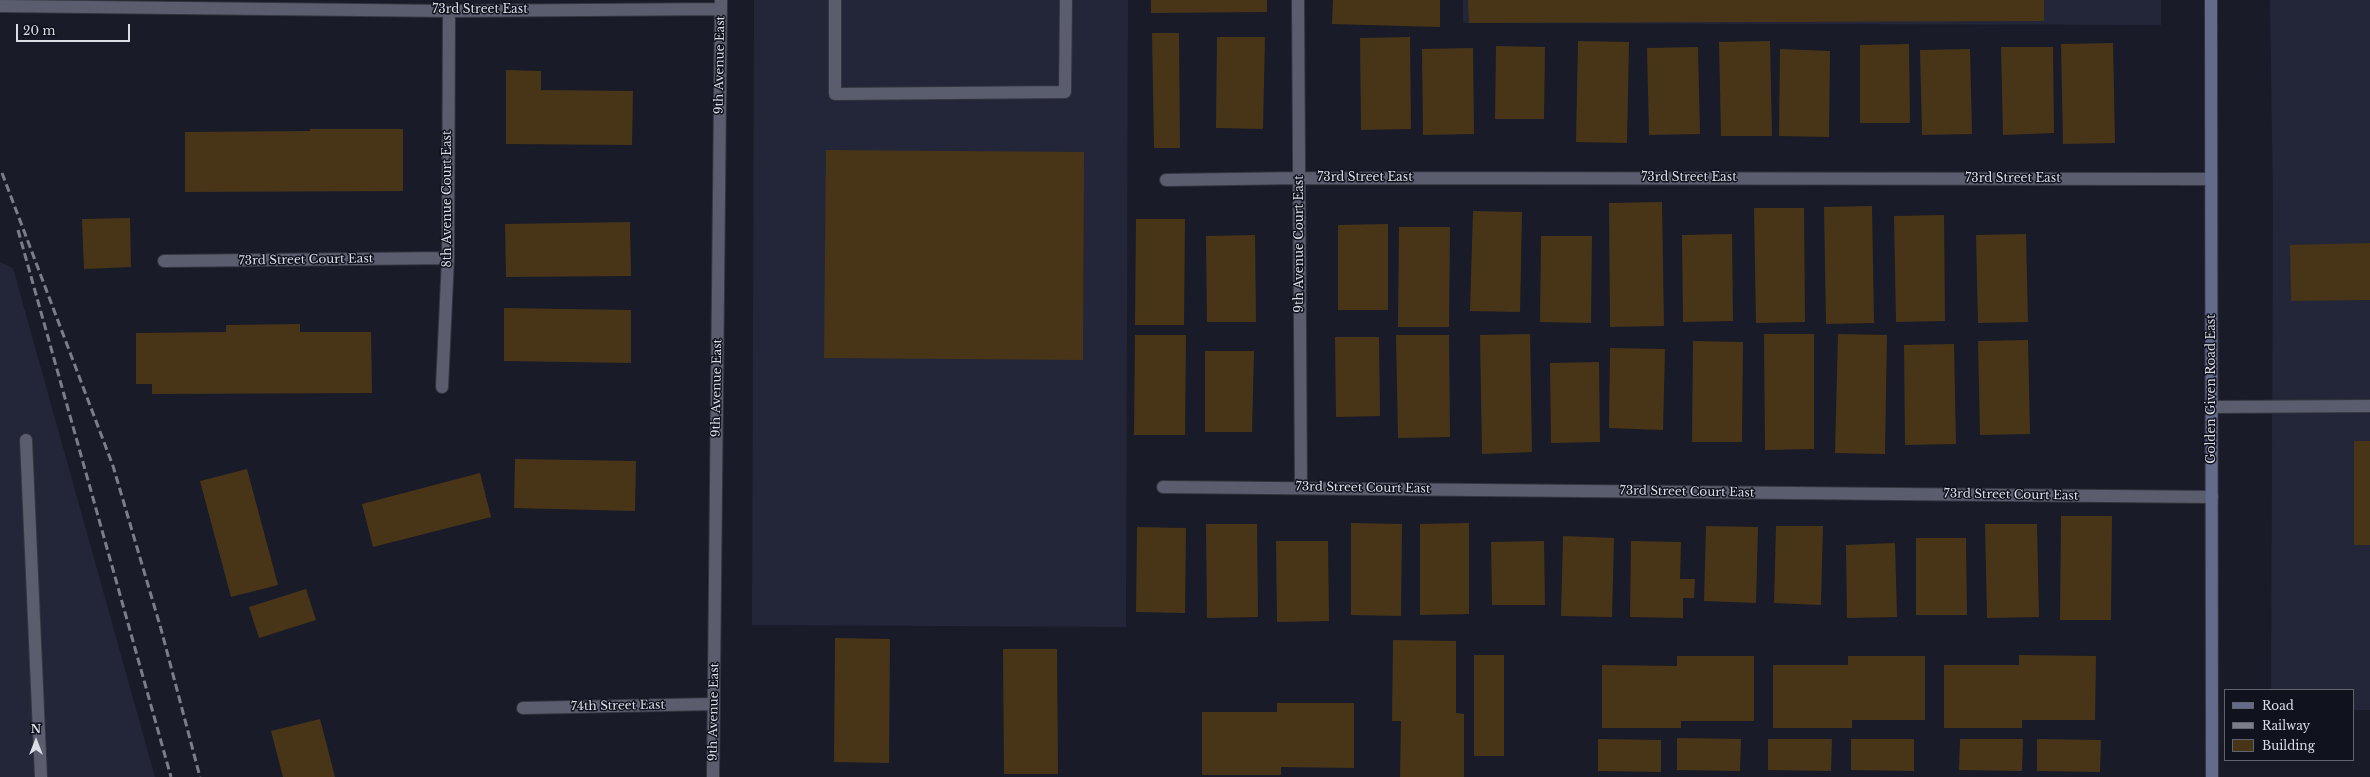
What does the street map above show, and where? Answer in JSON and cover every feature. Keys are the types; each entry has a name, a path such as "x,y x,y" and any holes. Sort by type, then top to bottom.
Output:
{"street":[{"path":"835,0 835,94 1065,92 1066,0"},
{"name":"9th Avenue Court East","path":"1298,0 1301,488"},
{"name":"Golden Given Road East","path":"2211,0 2212,777"},
{"name":"73rd Street East","path":"0,6 25,3 217,4 449,11 721,5"},
{"name":"9th Avenue East","path":"713,777 721,5"},
{"name":"8th Avenue Court East","path":"442,387 448,258 449,11"},
{"name":"73rd Street East","path":"1166,180 1300,178 2211,179"},
{"name":"73rd Street Court East","path":"164,261 448,258"},
{"path":"2212,407 2370,406"},
{"path":"26,440 41,777"},
{"name":"73rd Street Court East","path":"1163,487 2212,497"},
{"name":"74th Street East","path":"523,708 714,704"}],"shaded area":[{"path":"754,0 1128,0 1126,627 752,625"},
{"path":"1463,0 2161,0 2161,25 1463,23"},
{"path":"2270,0 2370,0 2370,710 2354,710 2354,689 2271,689 2273,205"},
{"path":"0,262 13,268 155,777 0,777"}],"building":[{"path":"1151,0 1267,0 1267,12 1151,13"},
{"path":"1333,0 1440,0 1440,27 1332,24"},
{"path":"1468,0 2044,0 2044,21 1469,23"},
{"path":"1152,33 1179,33 1180,148 1154,148"},
{"path":"1217,37 1265,37 1263,129 1216,128"},
{"path":"1410,37 1411,129 1361,130 1360,38"},
{"path":"1578,41 1629,42 1627,143 1576,142"},
{"path":"1770,41 1772,136 1721,136 1719,42"},
{"path":"2113,43 2115,143 2063,144 2061,44"},
{"path":"1909,44 1910,123 1860,123 1860,45"},
{"path":"1496,46 1545,47 1544,119 1495,119"},
{"path":"1698,47 1700,134 1649,135 1647,48"},
{"path":"2001,47 2053,47 2054,133 2003,135"},
{"path":"1473,48 1474,134 1423,135 1422,49"},
{"path":"1780,49 1830,51 1829,137 1779,136"},
{"path":"1970,49 1972,134 1922,135 1920,50"},
{"path":"506,70 541,71 541,90 633,91 632,145 506,144"},
{"path":"310,129 403,129 403,191 185,192 185,132 310,131"},
{"path":"826,150 1084,152 1083,360 824,358"},
{"path":"1662,202 1664,326 1610,327 1609,203"},
{"path":"1872,206 1874,323 1826,324 1824,207"},
{"path":"1754,208 1804,208 1805,322 1756,323"},
{"path":"1473,211 1522,212 1520,312 1470,311"},
{"path":"1944,215 1945,321 1896,322 1894,216"},
{"path":"130,218 131,267 84,269 82,219"},
{"path":"1136,219 1185,219 1184,325 1135,325"},
{"path":"630,222 631,276 506,277 505,224"},
{"path":"1388,224 1388,310 1338,310 1338,225"},
{"path":"1399,227 1450,227 1449,327 1398,327"},
{"path":"1732,234 1733,321 1683,322 1682,235"},
{"path":"2026,234 2028,322 1978,323 1976,235"},
{"path":"1255,235 1256,322 1207,322 1206,236"},
{"path":"1541,236 1592,236 1591,323 1540,322"},
{"path":"2370,243 2370,300 2291,301 2290,245"},
{"path":"504,308 631,310 631,363 504,361"},
{"path":"300,324 300,332 371,332 372,393 152,394 152,384 136,384 136,333 226,332 226,325"},
{"path":"1530,334 1532,452 1482,454 1480,335"},
{"path":"1764,334 1814,334 1814,449 1765,450"},
{"path":"1838,334 1887,335 1885,454 1835,453"},
{"path":"1135,335 1186,335 1185,435 1134,435"},
{"path":"1396,335 1449,335 1450,437 1398,438"},
{"path":"1335,337 1379,337 1380,416 1336,417"},
{"path":"2028,340 2030,434 1980,435 1978,341"},
{"path":"1693,341 1743,342 1742,442 1692,442"},
{"path":"1954,344 1956,444 1905,445 1904,345"},
{"path":"1610,348 1665,349 1663,430 1609,428"},
{"path":"1205,351 1254,351 1252,432 1205,432"},
{"path":"1599,362 1600,442 1551,443 1550,363"},
{"path":"2354,441 2370,441 2370,545 2354,545"},
{"path":"515,459 636,461 635,511 514,508"},
{"path":"247,469 278,585 231,597 200,481"},
{"path":"480,473 491,517 373,547 362,504"},
{"path":"2061,516 2112,516 2111,620 2060,620"},
{"path":"1351,523 1402,524 1401,616 1351,615"},
{"path":"1469,523 1469,614 1420,615 1420,524"},
{"path":"1206,524 1257,524 1258,617 1207,618"},
{"path":"1985,524 2037,524 2039,617 1987,618"},
{"path":"1706,526 1758,527 1756,603 1704,601"},
{"path":"1776,526 1823,526 1821,605 1774,603"},
{"path":"1137,527 1186,528 1185,613 1136,612"},
{"path":"1563,536 1614,538 1612,617 1561,616"},
{"path":"1916,538 1966,538 1967,615 1916,615"},
{"path":"1276,541 1328,541 1329,621 1277,622"},
{"path":"1544,541 1545,605 1492,605 1491,542"},
{"path":"1631,541 1681,542 1680,579 1695,579 1694,598 1683,598 1683,618 1630,617"},
{"path":"1895,543 1897,617 1847,618 1846,545"},
{"path":"306,589 316,620 259,638 249,607"},
{"path":"835,638 890,639 889,763 834,762"},
{"path":"1393,640 1456,641 1456,713 1464,714 1464,777 1400,777 1401,721 1392,721"},
{"path":"1003,649 1057,649 1058,774 1004,774"},
{"path":"1474,655 1504,655 1504,756 1474,756"},
{"path":"2019,655 2096,656 2095,720 2022,720 2022,728 1944,728 1944,665 2019,665"},
{"path":"1677,656 1754,656 1754,721 1681,721 1681,728 1602,728 1602,665 1677,666"},
{"path":"1848,656 1925,656 1925,720 1852,720 1852,728 1773,728 1773,665 1848,665"},
{"path":"1277,703 1354,703 1354,768 1281,767 1281,775 1202,775 1202,712 1277,712"},
{"path":"320,719 335,777 283,777 271,731"},
{"path":"1677,738 1741,739 1740,771 1677,770"},
{"path":"1598,739 1661,740 1661,772 1598,771"},
{"path":"1768,739 1832,739 1831,771 1768,770"},
{"path":"1851,739 1914,739 1914,771 1851,770"},
{"path":"1960,739 2023,739 2022,771 1959,770"},
{"path":"2037,739 2101,740 2100,772 2037,771"}],"railway":[{"path":"2,173 113,466 161,629 200,777"},
{"path":"18,230 171,777"}]}
